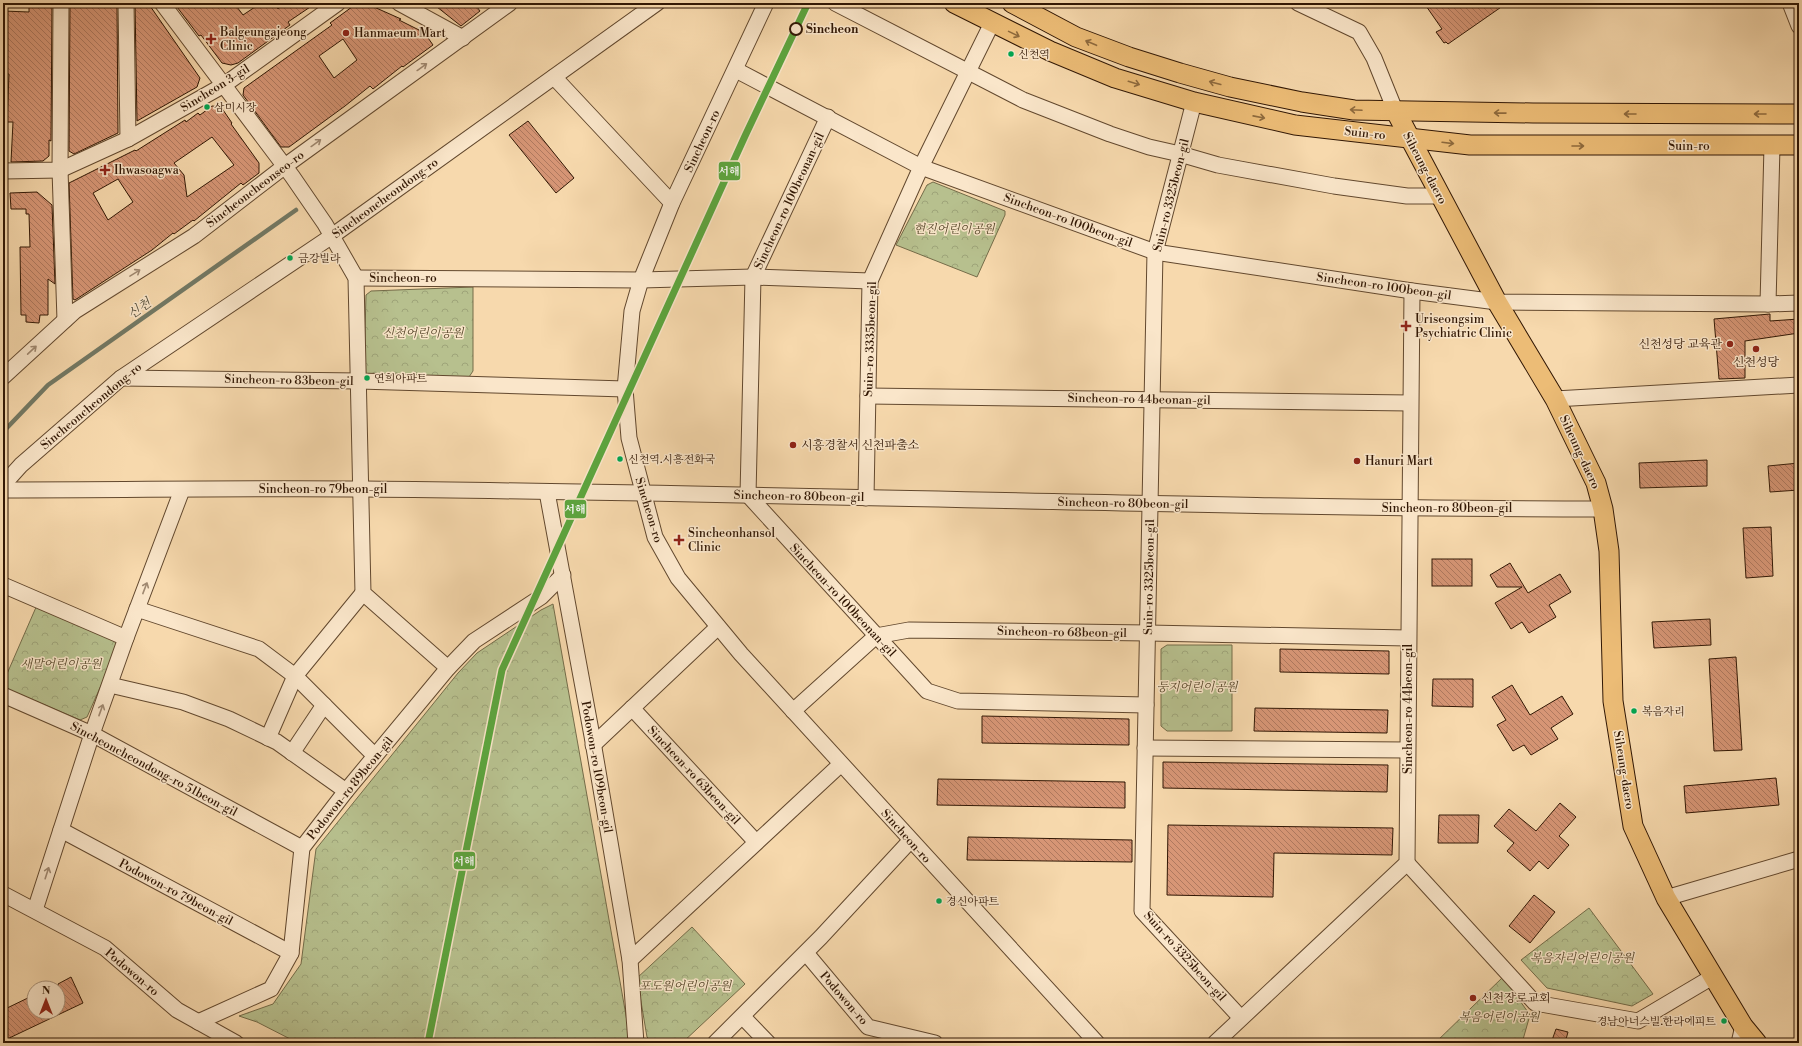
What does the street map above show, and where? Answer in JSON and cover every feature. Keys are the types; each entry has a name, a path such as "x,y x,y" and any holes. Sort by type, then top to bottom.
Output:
{"main road":[{"name":"Suin-ro","path":"954,3 1050,51 1115,78 1194,102 1295,124 1470,145 1799,145"},
{"name":"Suin-ro","path":"1012,3 1083,40 1129,57 1180,73 1230,87 1302,102 1354,110 1533,113 1799,114"},
{"name":"Siheung-daero","path":"1395,110 1497,302 1555,399 1596,483 1603,509 1609,551 1613,701 1633,826 1666,898 1714,976 1741,1035 1757,1043"}],"street":[{"path":"61,3 60,170 65,320"},
{"path":"126,3 128,139"},
{"path":"162,3 288,171 329,230 356,278 363,593 295,676 268,738"},
{"name":"Sincheon 3-gil","path":"3,171 60,170 128,139 224,85 338,3"},
{"path":"400,3 463,38"},
{"name":"Sincheoncheonseo-ro","path":"3,377 75,311 194,236 288,171 510,3"},
{"name":"Sincheoncheondong-ro","path":"3,485 21,465 121,378 329,230 554,76 657,3"},
{"name":"Sincheon-ro","path":"766,3 736,70 672,203 641,280 632,311 625,389 629,438 642,493 655,537 678,578 718,627 910,841 1097,1043"},
{"path":"835,3 1023,100 1103,132 1149,147 1218,165 1334,186 1407,196 1440,196"},
{"path":"1298,3 1359,32 1374,58 1395,110"},
{"path":"1790,3 1799,26"},
{"name":"Suin-ro 3335beon-gil","path":"866,498 870,281 921,167 992,23"},
{"name":"Sincheon-ro 100beon-gil","path":"736,70 921,167 1155,252 1412,292 1497,302 1799,303"},
{"path":"554,76 672,203"},
{"name":"Suin-ro 3325beon-gil","path":"1194,102 1155,252 1142,911 1241,1018"},
{"name":"Sincheon-ro 100beonan-gil","path":"828,117 753,277 748,495 927,690 958,701 1146,705"},
{"path":"1768,304 1772,146"},
{"path":"641,280 753,277 870,281"},
{"name":"Sincheon-ro","path":"356,278 641,280"},
{"name":"Sincheon-ro 44beon-gil","path":"1407,863 1412,292"},
{"name":"Sincheon-ro 83beon-gil","path":"121,378 359,381 625,389"},
{"path":"1555,399 1799,385"},
{"name":"Sincheon-ro 44beonan-gil","path":"868,396 1410,403"},
{"name":"Sincheon-ro 79beon-gil","path":"3,490 361,489 642,493"},
{"path":"35,910 92,734 126,638 182,490"},
{"name":"Podowon-ro 109beon-gil","path":"547,492 563,575 630,960 636,1043"},
{"name":"Sincheon-ro 80beon-gil","path":"642,493 1151,504 1603,509"},
{"name":"Podowon-ro 89beon-gil","path":"198,1022 271,990 291,953 302,848 346,791 448,668 474,641 541,597 563,575"},
{"path":"3,585 126,638"},
{"path":"363,593 448,668"},
{"path":"137,609 259,649 295,676 375,756"},
{"path":"593,745 718,627"},
{"name":"Sincheon-ro 68beon-gil","path":"876,636 909,630 1408,638"},
{"path":"793,711 876,636"},
{"path":"110,685 184,702 229,719 268,738 346,791"},
{"name":"Sincheoncheondong-ro 51beon-gil","path":"3,695 92,734 302,848"},
{"path":"292,753 324,705"},
{"name":"Sincheon-ro 63beon-gil","path":"632,708 756,842"},
{"path":"1146,748 1408,750"},
{"path":"630,960 841,764"},
{"name":"Podowon-ro 79beon-gil","path":"61,830 291,953"},
{"path":"715,1043 743,1017 806,953 910,841"},
{"path":"1666,898 1799,859"},
{"path":"1215,1043 1407,863 1535,1003 1638,1021 1714,976"},
{"name":"Podowon-ro","path":"3,894 105,948 177,1010 236,1043"},
{"name":"Podowon-ro","path":"806,953 868,1027 936,1043"},
{"path":"743,1017 768,1043"}],"green space":[{"name":"현진어린이공원","path":"933,182 1005,211 1005,215 977,277 896,245 927,185"},
{"name":"신천어린이공원","path":"473,287 473,371 469,377 369,378 364,372 366,295 371,291"},
{"path":"553,604 630,1038 627,1043 298,1043 257,1022 239,1016 273,1004 301,964 316,849 458,673 477,653 541,610"},
{"name":"새말어린이공원","path":"37,605 117,639 119,645 87,717 80,720 3,687 3,683"},
{"name":"둥지어린이공원","path":"1167,645 1232,645 1232,731 1167,731 1161,726 1161,649"},
{"name":"복음자리어린이공원","path":"1589,908 1653,994 1632,1006 1547,988 1521,960"},
{"name":"포도원어린이공원","path":"692,927 745,984 682,1043 653,1043 647,1037 637,978"},
{"name":"복음어린이공원","path":"1503,977 1530,1015 1522,1043 1435,1043"}],"building":[{"path":"29,3 52,3 51,141 49,140 49,156 43,161 11,162 13,122 7,122 9,74 3,74 3,11 29,12"},
{"path":"70,3 88,3 88,6 117,7 118,133 74,154 69,151"},
{"path":"135,3 148,3 200,78 197,87 137,121"},
{"path":"174,3 234,3 243,15 261,3 274,3 278,9 285,3 316,3 288,22 290,25 238,63 231,65 222,63"},
{"path":"365,3 401,19 399,20 419,30 422,35 426,35 433,45 403,67 402,66 373,89 370,86 289,147 281,147 243,95 244,88 332,25 330,23 356,4","holes":["343,39 357,60 334,78 319,56"]},
{"path":"432,3 474,3 480,11 461,26"},
{"path":"1424,3 1507,3 1448,44 1446,42 1444,43 1436,32 1442,29"},
{"path":"212,106 221,107 232,123 231,124 259,163 259,173 243,185 241,183 194,221 193,220 174,234 173,233 152,250 75,300 73,299 69,183 135,150 136,151 185,120 186,122 198,113 200,115","holes":["212,137 234,165 187,197 184,175 174,163","118,179 133,202 108,220 93,193"]},
{"path":"528,121 574,178 556,193 509,135"},
{"path":"37,192 52,205 55,284 48,279 48,315 40,315 39,323 26,322 26,315 21,315 20,247 30,247 29,214 26,214 26,209 11,209 10,193"},
{"name":"신천성당 교육관","path":"1770,314 1770,321 1799,319 1799,333 1745,341 1745,378 1719,379 1714,319"},
{"path":"1707,460 1707,486 1640,488 1639,463"},
{"path":"1799,463 1799,490 1770,492 1768,466"},
{"path":"1771,527 1773,576 1746,578 1743,528"},
{"path":"1432,559 1472,559 1472,586 1432,586"},
{"path":"1510,563 1528,593 1560,574 1571,592 1549,605 1556,617 1529,633 1522,622 1511,629 1495,603 1522,587 1497,587 1490,575"},
{"path":"1710,619 1711,645 1654,648 1652,622"},
{"path":"1280,649 1389,651 1389,674 1280,672"},
{"path":"1736,657 1742,750 1714,751 1709,659"},
{"path":"1433,679 1473,679 1473,707 1432,706"},
{"path":"1512,685 1530,715 1562,696 1573,714 1551,728 1558,739 1531,755 1524,745 1513,751 1497,725 1506,720 1492,697"},
{"path":"1255,708 1388,710 1387,733 1254,731"},
{"path":"982,716 1129,719 1129,745 982,743"},
{"path":"1163,762 1388,765 1387,792 1163,788"},
{"path":"1776,778 1779,805 1686,813 1684,786"},
{"path":"938,779 1125,782 1125,808 937,805"},
{"path":"1560,803 1576,817 1559,836 1569,845 1548,869 1539,861 1530,871 1507,851 1514,843 1494,826 1509,809 1536,831"},
{"path":"1439,815 1479,815 1478,843 1438,843"},
{"path":"1168,825 1393,828 1392,855 1274,853 1273,897 1167,895"},
{"path":"968,837 1132,840 1132,862 967,860"},
{"path":"1534,895 1555,912 1530,943 1509,926"},
{"path":"71,977 83,1003 66,1011 66,980"},
{"path":"26,999 26,1020 47,1020 3,1041 3,1010"},
{"path":"1556,1029 1568,1032 1565,1043 1551,1043"}],"waterway":[{"name":"신천","path":"3,432 48,385 296,210"}],"transit line":[{"name":"서해","path":"428,1043 502,670 745,136 808,3"}],"place":[{"name":"Sincheon","path":"796,29"},
{"name":"Hanmaeum Mart","path":"346,33"},
{"name":"Balgeungajeong Clinic","path":"211,39"},
{"name":"신천역","path":"1011,54"},
{"name":"삼미시장","path":"207,107"},
{"name":"Ihwasoagwa","path":"105,170"},
{"name":"금강빌라","path":"290,258"},
{"name":"Uriseongsim Psychiatric Clinic","path":"1406,326"},
{"name":"신천성당 교육관","path":"1730,344"},
{"name":"신천성당","path":"1756,349"},
{"name":"연희아파트","path":"367,378"},
{"name":"시흥경찰서 신천파출소","path":"793,445"},
{"name":"신천역.시흥전화국","path":"620,459"},
{"name":"Hanuri Mart","path":"1357,461"},
{"name":"Sincheonhansol Clinic","path":"679,540"},
{"name":"복음자리","path":"1634,711"},
{"name":"경신아파트","path":"939,901"},
{"name":"신천장로교회","path":"1473,998"},
{"name":"경남아너스빌.한라에피트","path":"1724,1021"}]}
